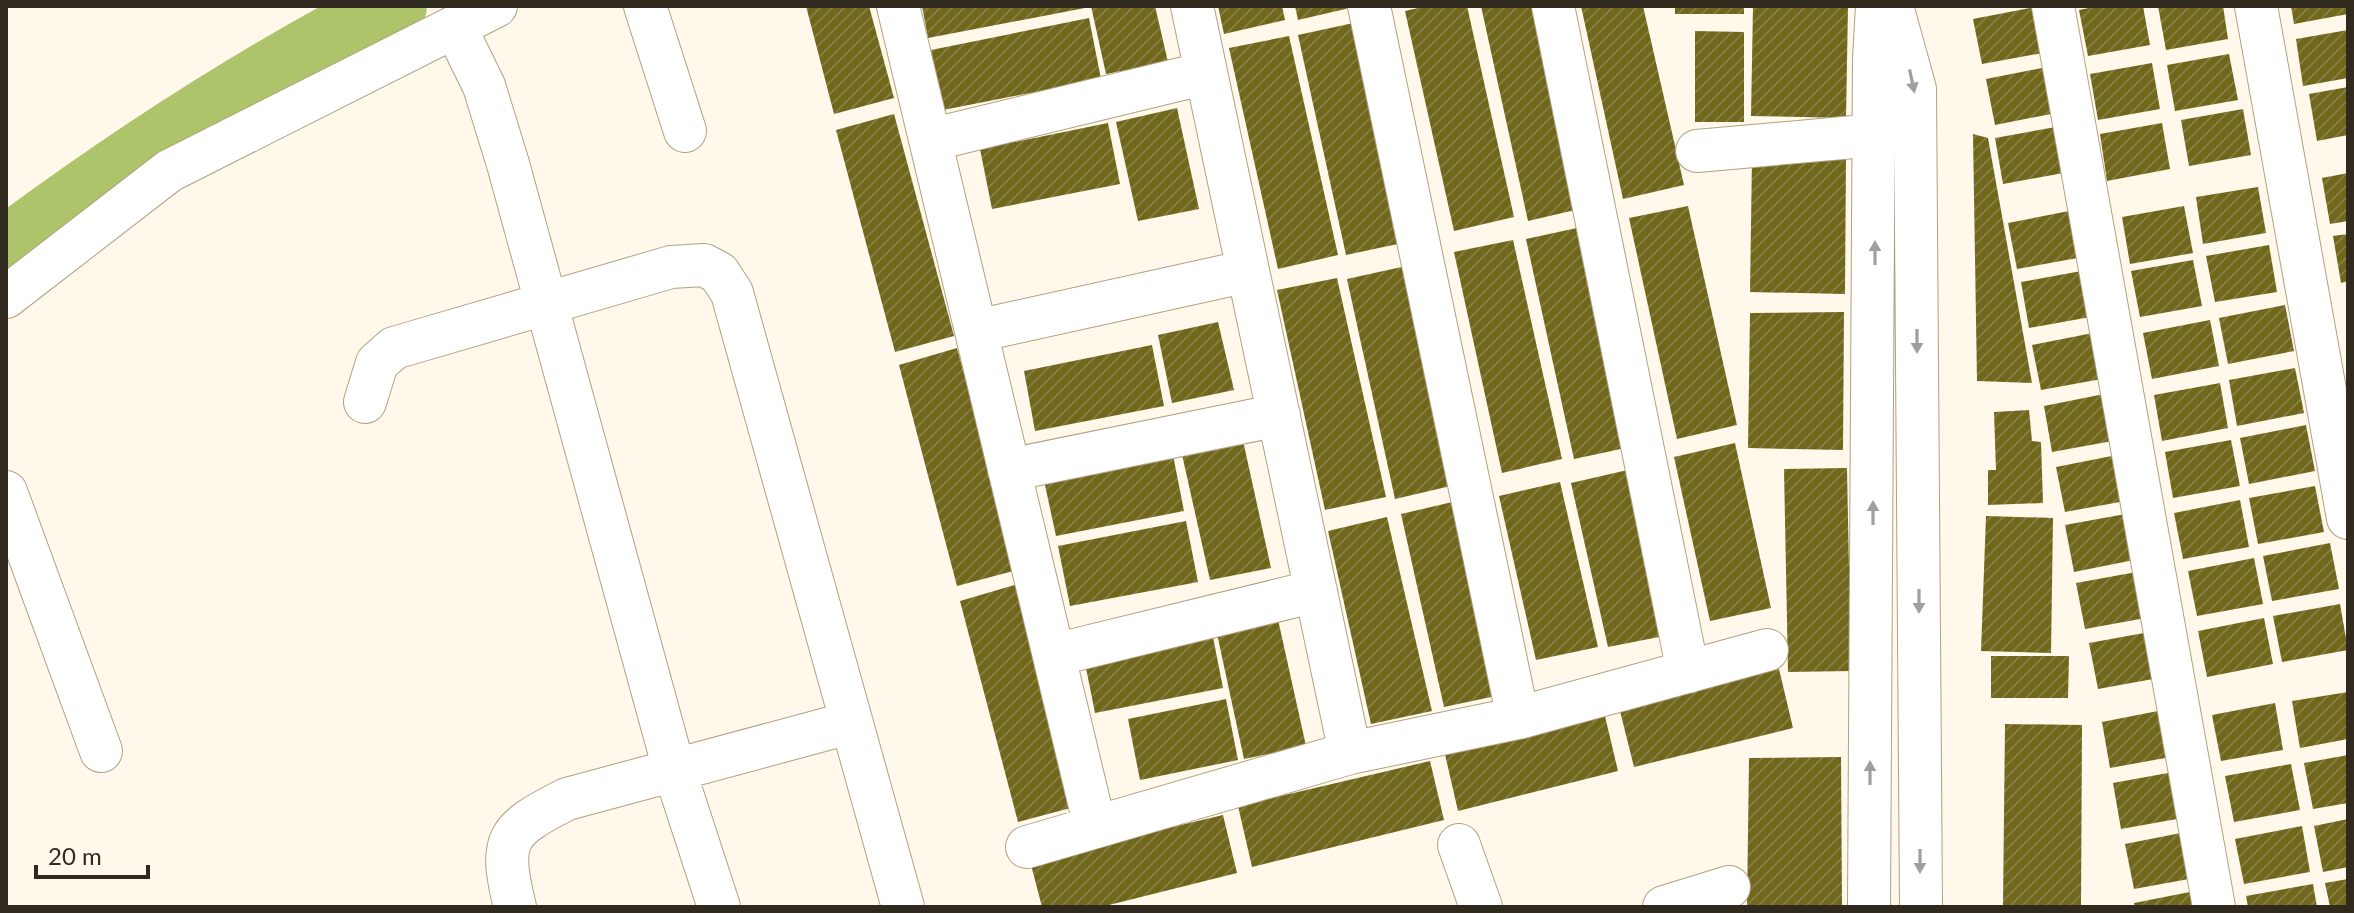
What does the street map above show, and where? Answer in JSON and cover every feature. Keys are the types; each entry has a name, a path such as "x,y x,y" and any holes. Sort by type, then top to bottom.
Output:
{"street":[{"path":"6,297 169,171 456,29 496,6"},
{"path":"645,6 685,131"},
{"path":"898,6 1095,827"},
{"path":"1192,6 1350,753"},
{"path":"1369,6 1518,718"},
{"path":"1553,6 1688,672"},
{"path":"1869,907 1876,135 1874,59 1877,6"},
{"path":"1892,6 1915,89 1921,907"},
{"path":"2053,6 2214,907"},
{"path":"2256,6 2348,518"},
{"path":"456,29 484,86 674,769 719,907"},
{"path":"930,140 1206,73"},
{"path":"1697,151 1876,135"},
{"path":"365,402 377,363 394,348 546,301 671,267 704,265 719,273 732,293 765,403 849,723 903,907"},
{"path":"976,331 1248,271"},
{"path":"1009,470 1279,415"},
{"path":"6,492 101,751"},
{"path":"1054,655 1316,591"},
{"path":"1027,847 1350,753 1518,718 1767,650"},
{"path":"515,907 508,877 507,850 525,820 567,799 849,723"},
{"path":"1459,845 1481,907"},
{"path":"1664,907 1729,887"}],"building":[{"path":"806,6 869,6 894,98 834,114"},
{"path":"922,6 1085,6 1085,8 928,38"},
{"path":"1091,6 1155,6 1168,62 1106,74"},
{"path":"1218,6 1282,6 1285,20 1224,34"},
{"path":"1295,6 1354,6 1354,7 1298,20"},
{"path":"1427,6 1467,6 1514,217 1454,231 1405,11"},
{"path":"1481,6 1543,6 1588,207 1528,221"},
{"path":"1581,6 1643,6 1684,185 1623,199"},
{"path":"1675,6 1744,6 1744,14 1675,14"},
{"path":"1753,6 1848,6 1846,118 1751,116"},
{"path":"2040,6 2048,52 1982,64 1973,19"},
{"path":"2099,6 2143,6 2150,45 2088,56 2079,10"},
{"path":"2158,6 2223,6 2228,39 2166,50"},
{"path":"2291,6 2348,6 2348,14 2294,24"},
{"path":"1089,18 1101,79 943,110 931,50"},
{"path":"1358,22 1407,242 1346,255 1298,35"},
{"path":"2348,30 2348,78 2303,86 2296,39"},
{"path":"1695,31 1744,32 1744,122 1695,122"},
{"path":"1289,36 1338,255 1278,269 1229,48"},
{"path":"2229,54 2238,100 2175,111 2167,65"},
{"path":"2152,63 2160,109 2098,120 2090,74"},
{"path":"2052,66 2061,112 1995,125 1986,79"},
{"path":"2348,87 2348,135 2317,141 2309,94"},
{"path":"1177,108 1199,209 1138,221 1116,122"},
{"path":"2243,109 2251,155 2189,166 2181,120"},
{"path":"894,114 954,336 895,352 836,130"},
{"path":"1108,123 1120,184 992,209 980,149"},
{"path":"2162,123 2170,169 2107,181 2100,134"},
{"path":"2061,126 2069,172 2003,184 1995,138"},
{"path":"1973,134 1988,138 2032,383 1977,381"},
{"path":"1846,156 1845,294 1750,292 1752,157"},
{"path":"2348,173 2348,221 2330,224 2322,178"},
{"path":"2258,187 2266,233 2203,244 2196,197"},
{"path":"1688,206 1737,425 1677,439 1629,218"},
{"path":"2184,206 2193,253 2130,264 2122,217"},
{"path":"2074,210 2083,257 2017,269 2008,223"},
{"path":"1586,226 1635,446 1574,459 1526,239"},
{"path":"2348,234 2348,281 2341,283 2333,236"},
{"path":"1513,240 1562,459 1502,473 1454,252"},
{"path":"2269,245 2277,292 2215,302 2206,256"},
{"path":"2193,260 2202,306 2140,317 2131,271"},
{"path":"1406,266 1455,485 1395,499 1347,279"},
{"path":"2087,270 2096,316 2029,328 2021,282"},
{"path":"1337,278 1386,497 1325,510 1277,290"},
{"path":"2285,305 2294,351 2228,364 2219,318"},
{"path":"1844,312 1843,450 1748,448 1750,313"},
{"path":"2210,320 2219,366 2152,379 2143,333"},
{"path":"1218,322 1234,390 1172,403 1158,335"},
{"path":"2098,332 2107,378 2041,390 2032,345"},
{"path":"1152,345 1164,406 1035,431 1024,371"},
{"path":"957,348 1017,570 957,586 899,365"},
{"path":"2295,368 2304,413 2237,426 2229,380"},
{"path":"2220,383 2228,428 2162,441 2154,395"},
{"path":"2109,393 2118,440 2052,452 2044,406"},
{"path":"2029,410 2032,441 2041,442 2043,503 1988,505 1988,470 1996,470 1994,412"},
{"path":"2306,425 2315,471 2249,484 2240,438"},
{"path":"1242,436 1271,568 1210,580 1181,450"},
{"path":"2231,440 2240,486 2173,498 2165,452"},
{"path":"1735,443 1771,608 1710,621 1674,457"},
{"path":"1172,450 1184,511 1056,536 1043,476"},
{"path":"2122,454 2131,500 2065,512 2056,467"},
{"path":"1847,468 1851,671 1788,672 1784,469"},
{"path":"1632,469 1669,635 1608,647 1571,483"},
{"path":"1560,482 1598,647 1536,660 1499,496"},
{"path":"2315,486 2324,532 2258,544 2249,498"},
{"path":"1461,500 1505,694 1444,707 1401,514"},
{"path":"2240,500 2249,547 2183,559 2174,513"},
{"path":"2131,513 2139,559 2074,572 2065,525"},
{"path":"1986,516 2053,518 2051,653 1981,651"},
{"path":"1387,517 1432,711 1371,724 1328,531"},
{"path":"1186,521 1198,582 1070,606 1058,546"},
{"path":"2330,543 2339,589 2272,601 2263,556"},
{"path":"2254,558 2263,604 2197,616 2188,571"},
{"path":"2142,571 2151,617 2085,629 2076,583"},
{"path":"1018,584 1078,806 1018,822 960,601"},
{"path":"2340,604 2348,650 2282,662 2273,616"},
{"path":"1277,615 1306,746 1244,759 1216,629"},
{"path":"2264,618 2273,664 2207,677 2198,631"},
{"path":"1211,627 1223,688 1095,713 1083,653"},
{"path":"2155,631 2164,677 2098,689 2089,643"},
{"path":"1991,656 2069,656 2068,698 1991,698"},
{"path":"1779,669 1793,728 1634,767 1619,707"},
{"path":"2348,692 2348,739 2300,748 2292,701"},
{"path":"1226,699 1238,760 1140,780 1128,719"},
{"path":"2275,703 2283,750 2221,761 2212,715"},
{"path":"2168,709 2176,756 2110,768 2102,722"},
{"path":"1604,712 1618,771 1458,811 1444,750"},
{"path":"2005,724 2082,725 2081,906 2003,905"},
{"path":"2348,755 2348,803 2313,809 2304,763"},
{"path":"1841,757 1842,907 1747,907 1749,758"},
{"path":"1430,761 1444,820 1252,867 1238,806"},
{"path":"2291,764 2300,810 2234,822 2225,776"},
{"path":"2179,771 2188,817 2121,829 2113,783"},
{"path":"1223,815 1237,873 1101,907 1042,907 1030,861"},
{"path":"2348,819 2348,867 2323,872 2314,826"},
{"path":"2302,826 2310,872 2244,884 2235,839"},
{"path":"2191,831 2200,877 2134,889 2125,844"},
{"path":"2348,879 2348,907 2330,907 2325,883"},
{"path":"2313,884 2317,907 2248,907 2246,896"},
{"path":"2200,890 2203,907 2135,907 2134,903"}],"waterway":[{"path":"6,251 99,184 243,90 393,6"}]}
